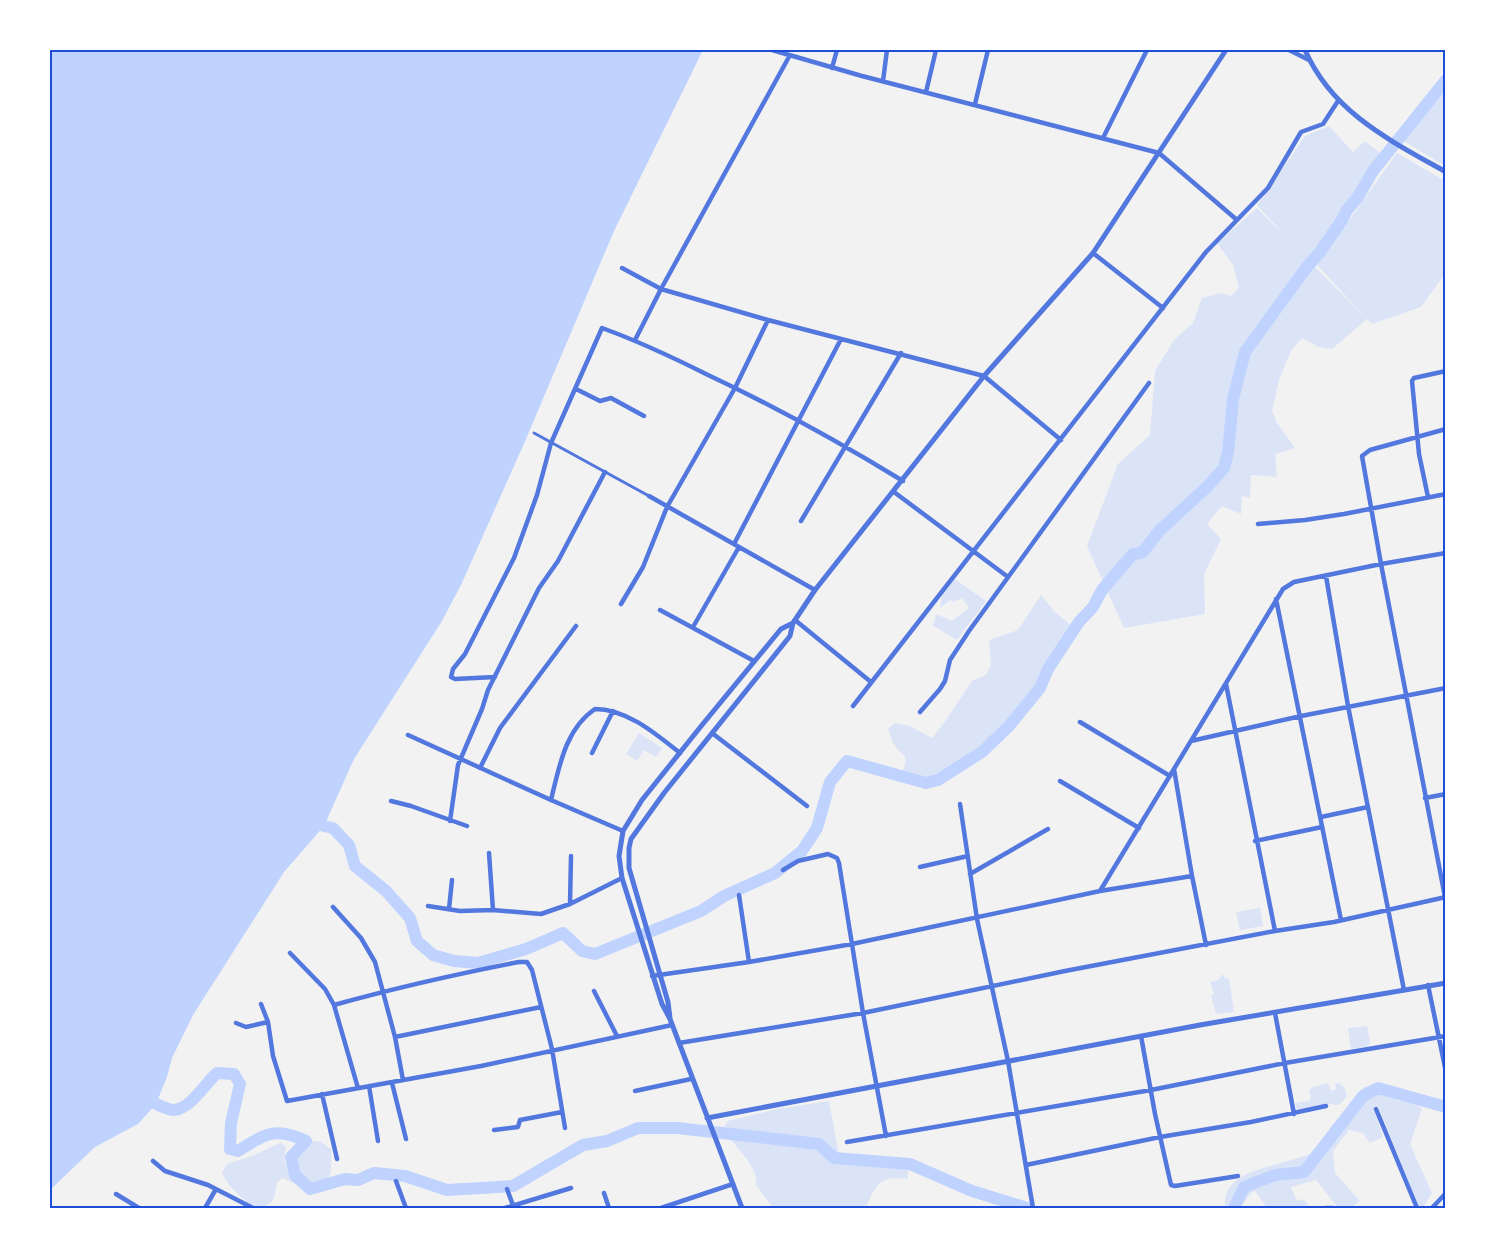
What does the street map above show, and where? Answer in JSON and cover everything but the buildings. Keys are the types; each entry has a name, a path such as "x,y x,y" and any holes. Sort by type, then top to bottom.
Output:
{"street":[{"path":"772,50 832,68 1159,153 1237,220"},
{"path":"832,68 837,50"},
{"path":"883,81 887,50"},
{"path":"926,92 936,50"},
{"path":"975,104 987,50"},
{"path":"1103,138 1147,50"},
{"path":"671,1022 668,1002 629,868 631,839 652,808 790,636 794,621 815,590 984,376 1093,253 1226,50"},
{"path":"1289,50 1310,60"},
{"path":"1305,50 1320,79 1349,111 1397,144 1446,171"},
{"path":"635,339 790,55"},
{"path":"853,706 1206,252 1268,188 1301,132 1323,124 1338,101"},
{"path":"1093,253 1163,308"},
{"path":"622,268 661,289 768,320 984,376 1061,440"},
{"path":"621,604 643,567 668,507 735,388 768,320"},
{"path":"495,677 454,680 451,673 465,654 514,558 537,495 551,443 602,328 635,339 798,420 903,481"},
{"path":"693,627 841,339"},
{"path":"801,521 901,353"},
{"path":"1428,497 1417,436 1412,380 1446,371"},
{"path":"920,712 945,681 950,660 1149,383"},
{"path":"576,389 600,401 611,398 645,416"},
{"path":"679,1043 863,1013 992,986 1341,920 1445,897 1362,456 1370,450 1446,429"},
{"path":"534,433 815,590"},
{"path":"450,820 460,759 479,717 488,690 539,588 558,561 605,472"},
{"path":"894,492 1008,577"},
{"path":"1258,524 1305,520 1446,494"},
{"path":"1100,891 1283,589 1290,583 1446,553"},
{"path":"1326,576 1348,706 1404,990"},
{"path":"1276,599 1341,920"},
{"path":"660,609 754,661"},
{"path":"794,621 871,682"},
{"path":"742,1209 652,976 622,878 620,856 623,831 642,800 781,629 794,621"},
{"path":"480,768 500,728 576,626"},
{"path":"1226,684 1255,841 1275,931"},
{"path":"1191,741 1348,706 1446,688"},
{"path":"551,800 559,768 573,732 595,709 613,711 658,735 680,753"},
{"path":"592,753 613,711"},
{"path":"1080,722 1170,776"},
{"path":"712,733 807,806"},
{"path":"408,735 623,831"},
{"path":"1174,769 1206,945"},
{"path":"1060,781 1139,828"},
{"path":"1425,798 1446,794"},
{"path":"391,801 467,826"},
{"path":"960,804 978,919 1008,1061 1033,1206"},
{"path":"1321,817 1368,807"},
{"path":"1255,841 1322,826"},
{"path":"970,874 1048,829"},
{"path":"489,853 494,910"},
{"path":"783,870 798,861 828,854 837,858 841,870 863,1013 886,1136"},
{"path":"570,904 571,856"},
{"path":"920,867 968,856"},
{"path":"652,976 852,944 978,919 1100,891 1192,876"},
{"path":"428,906 541,914 570,904 622,878"},
{"path":"449,909 452,880"},
{"path":"739,895 749,962"},
{"path":"333,907 361,938 375,962 395,1037 403,1080"},
{"path":"290,953 325,989 334,1005 358,1088"},
{"path":"334,1005 383,991 527,962 532,970 552,1049 565,1128"},
{"path":"708,1121 877,1085 1446,983"},
{"path":"1428,985 1446,1072"},
{"path":"594,991 617,1036"},
{"path":"261,1004 268,1022 273,1056 287,1101 482,1066 671,1022"},
{"path":"395,1037 541,1007"},
{"path":"1275,1013 1294,1114"},
{"path":"236,1023 246,1027 268,1022"},
{"path":"1142,1036 1171,1185 1238,1176"},
{"path":"848,1142 1446,1036"},
{"path":"635,1091 691,1079"},
{"path":"392,1083 406,1139"},
{"path":"369,1086 378,1141"},
{"path":"322,1094 337,1159"},
{"path":"1026,1164 1326,1106"},
{"path":"1376,1108 1417,1209"},
{"path":"494,1130 518,1127 520,1120 562,1112"},
{"path":"153,1161 165,1171 216,1189 253,1209"},
{"path":"396,1181 406,1209"},
{"path":"661,1209 734,1184"},
{"path":"505,1209 571,1188"},
{"path":"205,1209 216,1189"},
{"path":"507,1189 513,1207"},
{"path":"604,1193 609,1209"},
{"path":"1432,1209 1446,1193"},
{"path":"116,1194 139,1209"},
{"path":"1326,1209 1333,1209"}],"shaded area":[{"path":"1445,83 1446,166 1402,140"},
{"path":"1329,126 1353,152 1365,141 1384,156 1308,260 1365,317 1317,265 1397,153 1445,181 1445,274 1421,307 1372,324 1367,319 1332,349 1319,347 1302,338 1291,351 1279,380 1272,411 1277,423 1295,448 1275,454 1277,477 1251,475 1250,498 1242,496 1241,514 1222,506 1207,524 1221,539 1204,574 1205,614 1124,628 1087,546 1118,464 1150,435 1155,371 1174,340 1193,323 1202,298 1221,293 1231,296 1239,288 1233,265 1217,243 1257,208 1288,239 1257,205 1305,136"},
{"path":"955,579 986,601 957,640 932,625 936,614 952,621 969,608 962,598 953,602 950,600 940,608 942,596"},
{"path":"1041,595 1055,612 1072,626 1025,702 990,741 932,779 909,776 902,772 906,761 893,743 888,729 895,723 910,726 932,738 972,681 986,675 991,665 989,640 1018,630"},
{"path":"639,733 662,748 656,757 644,750 637,761 626,754"},
{"path":"1260,908 1263,926 1240,930 1236,912"},
{"path":"1222,974 1226,979 1229,978 1234,1012 1216,1014 1210,982 1219,980"},
{"path":"1367,1026 1370,1043 1368,1046 1351,1049 1349,1028"},
{"path":"1328,1083 1331,1091 1336,1089 1335,1084 1339,1083 1344,1087 1347,1096 1339,1105 1328,1104 1297,1110 1295,1103 1309,1101 1311,1088"},
{"path":"1378,1085 1398,1101 1409,1101 1422,1108 1410,1144 1432,1193 1423,1208 1419,1208 1378,1106 1374,1107 1383,1137 1370,1143 1363,1133 1349,1130 1333,1151 1335,1173 1360,1201 1350,1208 1338,1208 1316,1180 1291,1187 1297,1201 1304,1199 1310,1208 1267,1208 1254,1190 1239,1208 1225,1208 1229,1188 1243,1176 1322,1149 1330,1128 1364,1087"},
{"path":"829,1101 840,1161 878,1162 908,1168 908,1179 881,1182 867,1205 854,1208 773,1208 756,1185 756,1178 750,1163 722,1130 728,1121 777,1109"},
{"path":"309,1140 321,1142 331,1149 330,1174 322,1185 315,1186 303,1180 295,1167 296,1157"},
{"path":"279,1141 286,1147 286,1165 299,1186 283,1178 277,1182 272,1201 256,1208 236,1193 222,1173 227,1164 252,1156 280,1143"}],"water":[{"path":"50,50 703,50 614,231 526,439 461,585 442,621 354,759 324,826 284,872 193,1015 172,1058 156,1104 138,1124 95,1147 50,1190"}],"waterway":[{"path":"324,826 333,828 349,845 355,866 386,891 410,918 417,941 433,955 454,961 478,963 526,949 563,933 582,951 595,954 701,911 724,896 775,873 802,851 817,828 830,782 847,761 926,783 938,780 982,752 1009,726 1040,688 1048,669 1079,622 1093,607 1102,590 1133,554 1141,553 1159,531 1207,487 1224,468 1228,452 1233,399 1245,352 1320,252 1373,171 1446,80"},
{"path":"156,1104 172,1110 180,1109 191,1101 217,1073 234,1074 240,1084 231,1123 230,1149 238,1151 263,1136 278,1133 306,1141 291,1157 295,1175 310,1189 345,1179 358,1180 374,1173 405,1176 447,1190 513,1186 583,1145 607,1141 638,1128 677,1128 819,1144 834,1158 910,1164 972,1191 1027,1208"},
{"path":"1234,1208 1244,1187 1275,1175 1304,1172 1363,1096 1378,1088 1446,1107"}]}
